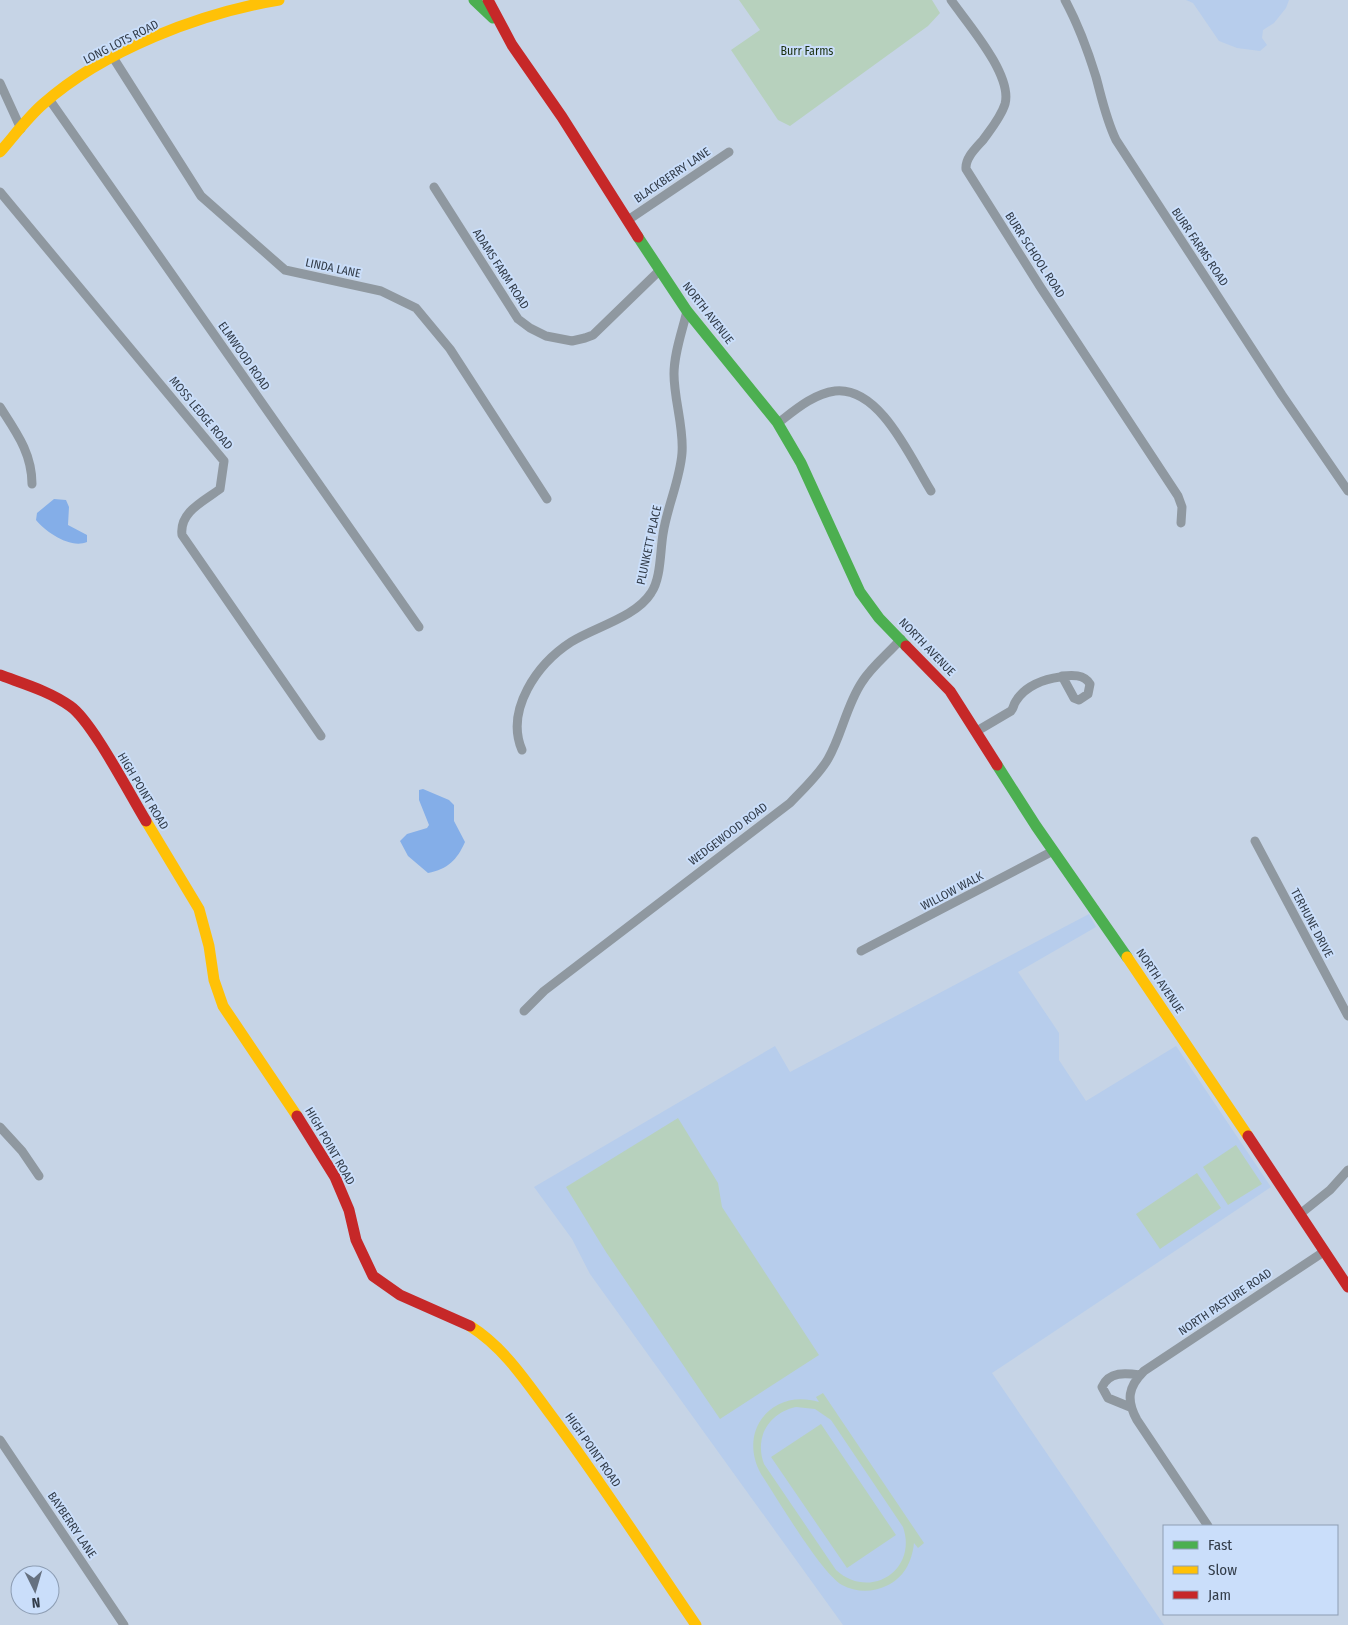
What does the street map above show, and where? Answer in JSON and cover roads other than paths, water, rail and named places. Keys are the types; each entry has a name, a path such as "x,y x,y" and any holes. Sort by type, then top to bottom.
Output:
{"street":[{"name":"LONG LOTS ROAD","path":"0,152 48,99 114,59 170,32 222,11 279,0"},
{"name":"NORTH AVENUE","path":"474,0 498,23"},
{"name":"NORTH AVENUE","path":"488,0 498,23 628,220 659,271 687,311 778,422 812,484 860,592 879,617 935,673 977,731 1053,851 1097,911 1348,1287"},
{"name":"BURR SCHOOL ROAD","path":"951,0 999,70 1006,91 1005,104 1000,116 968,159 966,169 1030,271 1178,496 1182,508 1181,523"},
{"name":"BURR FARMS ROAD","path":"1065,0 1096,77 1103,109 1116,140 1282,395 1348,491"},
{"name":"LINDA LANE","path":"114,59 201,196 285,270 381,291 416,308 450,349 546,498"},
{"path":"0,83 21,129"},
{"name":"ELMWOOD ROAD","path":"48,99 419,627"},
{"name":"BLACKBERRY LANE","path":"628,220 730,152"},
{"name":"ADAMS FARM ROAD","path":"434,187 518,319 546,336 572,341 593,335 659,271"},
{"name":"MOSS LEDGE ROAD","path":"0,192 224,461 220,489 186,514 182,523 182,535 321,736"},
{"name":"PLUNKETT PLACE","path":"522,750 516,730 520,707 526,690 552,657 570,642 640,606 653,591 665,523 682,453 674,373 676,352 687,311"},
{"path":"778,422 803,404 820,395 836,391 860,395 878,408 931,491"},
{"path":"0,407 25,446 32,473 32,484"},
{"name":"WEDGEWOOD ROAD","path":"524,1011 544,991 790,803 820,772 828,758 846,712 863,681 901,638"},
{"name":"HIGH POINT ROAD","path":"0,675 46,692 72,707 87,724 199,909 209,946 214,980 223,1006 288,1102 335,1177 349,1210 356,1240 373,1276 400,1295 467,1324 483,1334 508,1358 585,1461 696,1625"},
{"path":"977,731 1011,711 1014,703 1025,690 1050,678 1062,676"},
{"name":"TERHUNE DRIVE","path":"1255,841 1348,1016"},
{"name":"WILLOW WALK","path":"862,952 1053,851"},
{"path":"0,1127 22,1151 40,1176"},
{"path":"1300,1214 1330,1190 1348,1170"},
{"name":"NORTH PASTURE ROAD","path":"1140,1375 1325,1251"},
{"path":"1130,1407 1108,1398 1102,1387 1104,1382 1120,1373 1140,1375 1130,1390 1130,1407 1207,1525"},
{"name":"BAYBERRY LANE","path":"0,1440 124,1625"}],"water":[{"path":"54,499 66,500 69,507 68,525 87,535 87,542 73,543 59,538 36,520 37,513"},
{"path":"423,789 449,800 454,805 454,821 465,842 459,854 451,863 441,869 428,873 408,856 400,841 407,834 427,828 429,825 419,800 419,790"}],"park label":[{"name":"Burr Farms","path":"807,51"}]}
